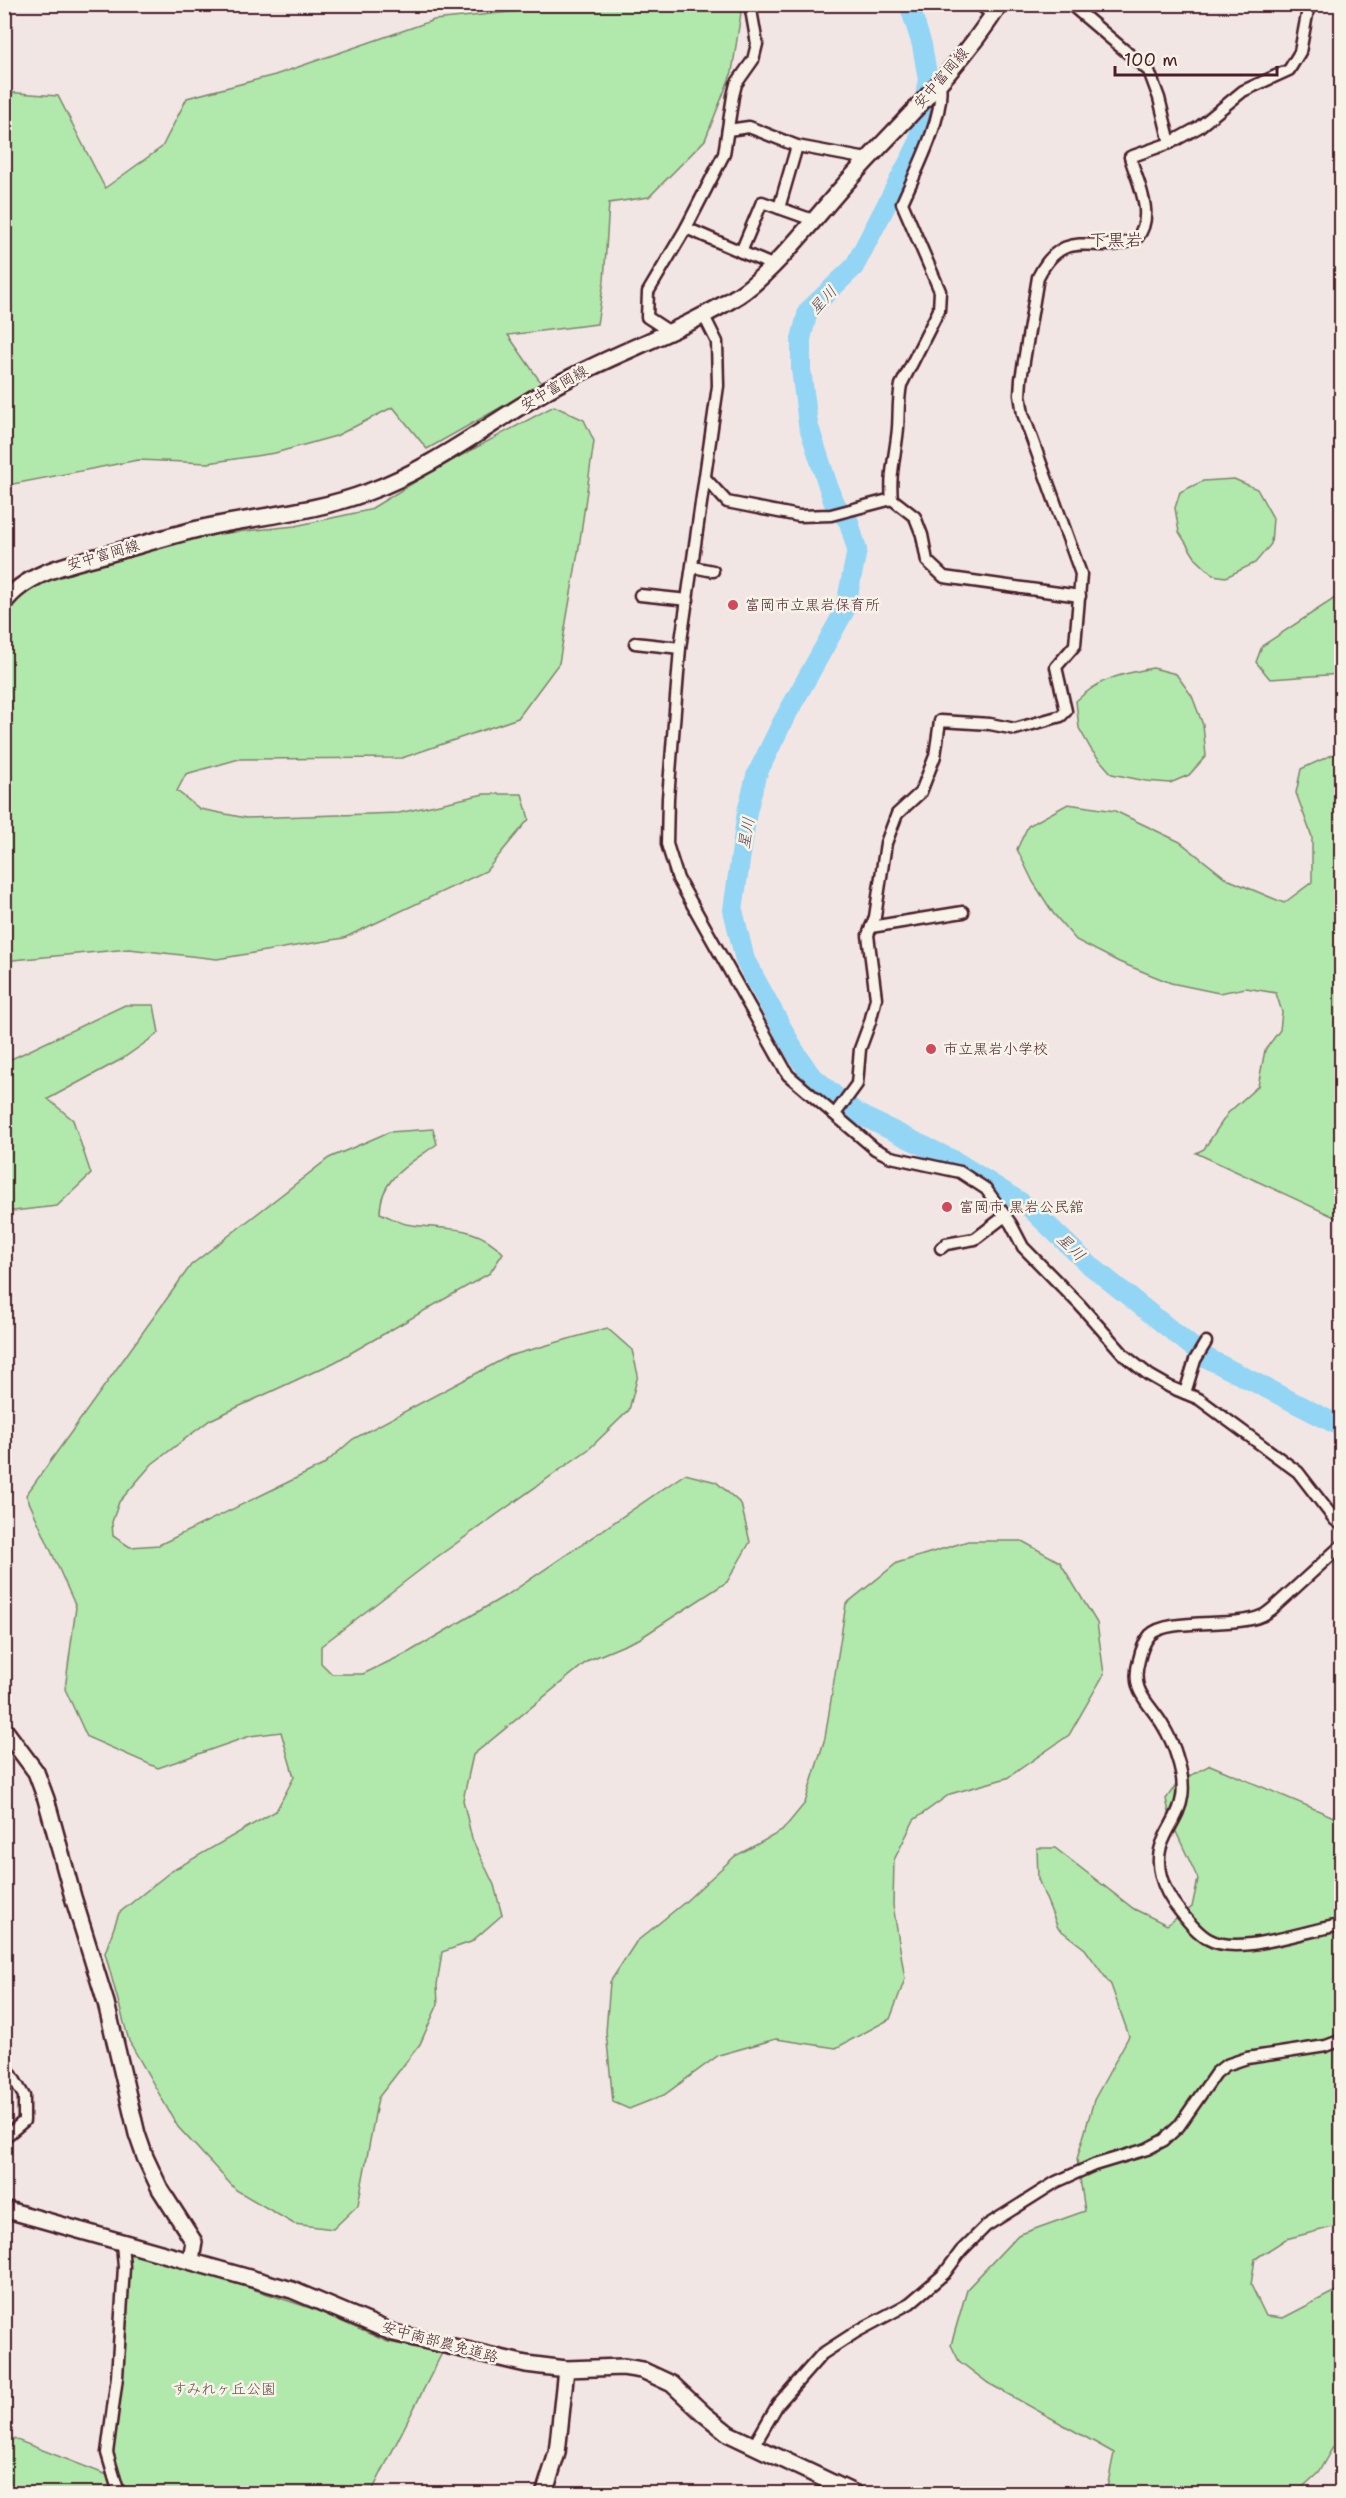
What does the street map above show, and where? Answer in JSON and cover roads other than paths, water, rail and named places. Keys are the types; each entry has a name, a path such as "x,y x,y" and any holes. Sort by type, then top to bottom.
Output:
{"street":[{"path":"670,332 647,317 648,292 686,228 724,154 736,84 753,60 757,44 750,4"},
{"path":"979,4 996,10"},
{"path":"1070,4 1149,71 1159,98 1170,143"},
{"path":"836,1113 857,1084 860,1049 876,998 868,935 875,917 886,843 897,814 921,792 935,756 940,721 990,724 1015,729 1061,716 1066,711 1056,667 1075,645 1081,574 1023,414 1020,394 1038,277 1045,263 1073,243 1119,244 1137,238 1144,226 1145,206 1130,157 1170,143 1199,127 1244,91 1289,70 1300,52 1309,4"},
{"name":"安中富岡線","path":"4,603 27,582 62,567 198,529 281,514 369,492 418,468 570,378 704,316 743,292 772,265 867,159 938,86 996,10"},
{"path":"938,86 941,94 928,144 902,203 940,291 939,310 901,386 890,481 892,499 915,517 922,535 927,561 944,577 1080,596"},
{"path":"728,130 749,127 797,146 867,159"},
{"path":"779,208 797,146"},
{"path":"741,252 762,202 813,220"},
{"path":"686,228 772,265"},
{"path":"704,316 717,342 719,370 706,479 681,648 667,844 678,879 788,1075 836,1113 875,1149 891,1157 960,1172 986,1189 1023,1247 1079,1304 1125,1356 1149,1375 1199,1399 1298,1472 1318,1500 1341,1525"},
{"path":"706,479 727,502 799,516 831,515 892,499"},
{"path":"693,567 713,571"},
{"path":"640,595 688,600"},
{"path":"635,643 681,648"},
{"path":"871,927 963,912"},
{"path":"941,1248 946,1244 975,1239 1005,1216"},
{"path":"1185,1392 1195,1360 1206,1342"},
{"path":"1341,1545 1272,1609 1261,1616 1240,1621 1166,1627 1151,1634 1142,1648 1135,1674 1140,1696 1162,1724 1182,1773 1182,1797 1178,1812 1162,1841 1158,1857 1160,1878 1173,1903 1208,1940 1229,1945 1259,1943 1341,1925"},
{"path":"4,1729 36,1772 46,1799 73,1898 106,2003 137,2134 160,2189 194,2242 191,2260"},
{"path":"753,2447 777,2404 822,2354 856,2332 910,2303 944,2274 961,2251 986,2226 1056,2182 1094,2165 1148,2149 1164,2140 1179,2126 1216,2073 1226,2065 1247,2058 1326,2046 1341,2040"},
{"path":"4,2062 24,2096 24,2121 4,2138"},
{"name":"安中南部農免道路","path":"4,2209 292,2290 394,2333 526,2364 566,2369 623,2367 642,2370 672,2384 729,2434 856,2493"},
{"path":"118,2490 107,2453 117,2377 124,2267 122,2242"},
{"path":"544,2493 557,2454 566,2369"}],"waterway":[{"name":"星川","path":"909,4 922,45 928,80 918,144 854,267 808,311 801,339 801,369 808,424 833,501 849,522 857,550 845,610 782,723 756,776 747,812 733,910 745,960 794,1050 810,1074 840,1100 858,1114 955,1161 1030,1208 1087,1263 1205,1357 1342,1427"}],"place":[{"name":"富岡市立黒岩保育所","path":"733,605"},
{"name":"市立黒岩小学校","path":"931,1049"},
{"name":"富岡市 黒岩公民舘","path":"947,1207"}],"district":[{"name":"下黒岩","path":"1116,240"}],"park label":[{"name":"すみれヶ丘公園","path":"224,2389"}]}
